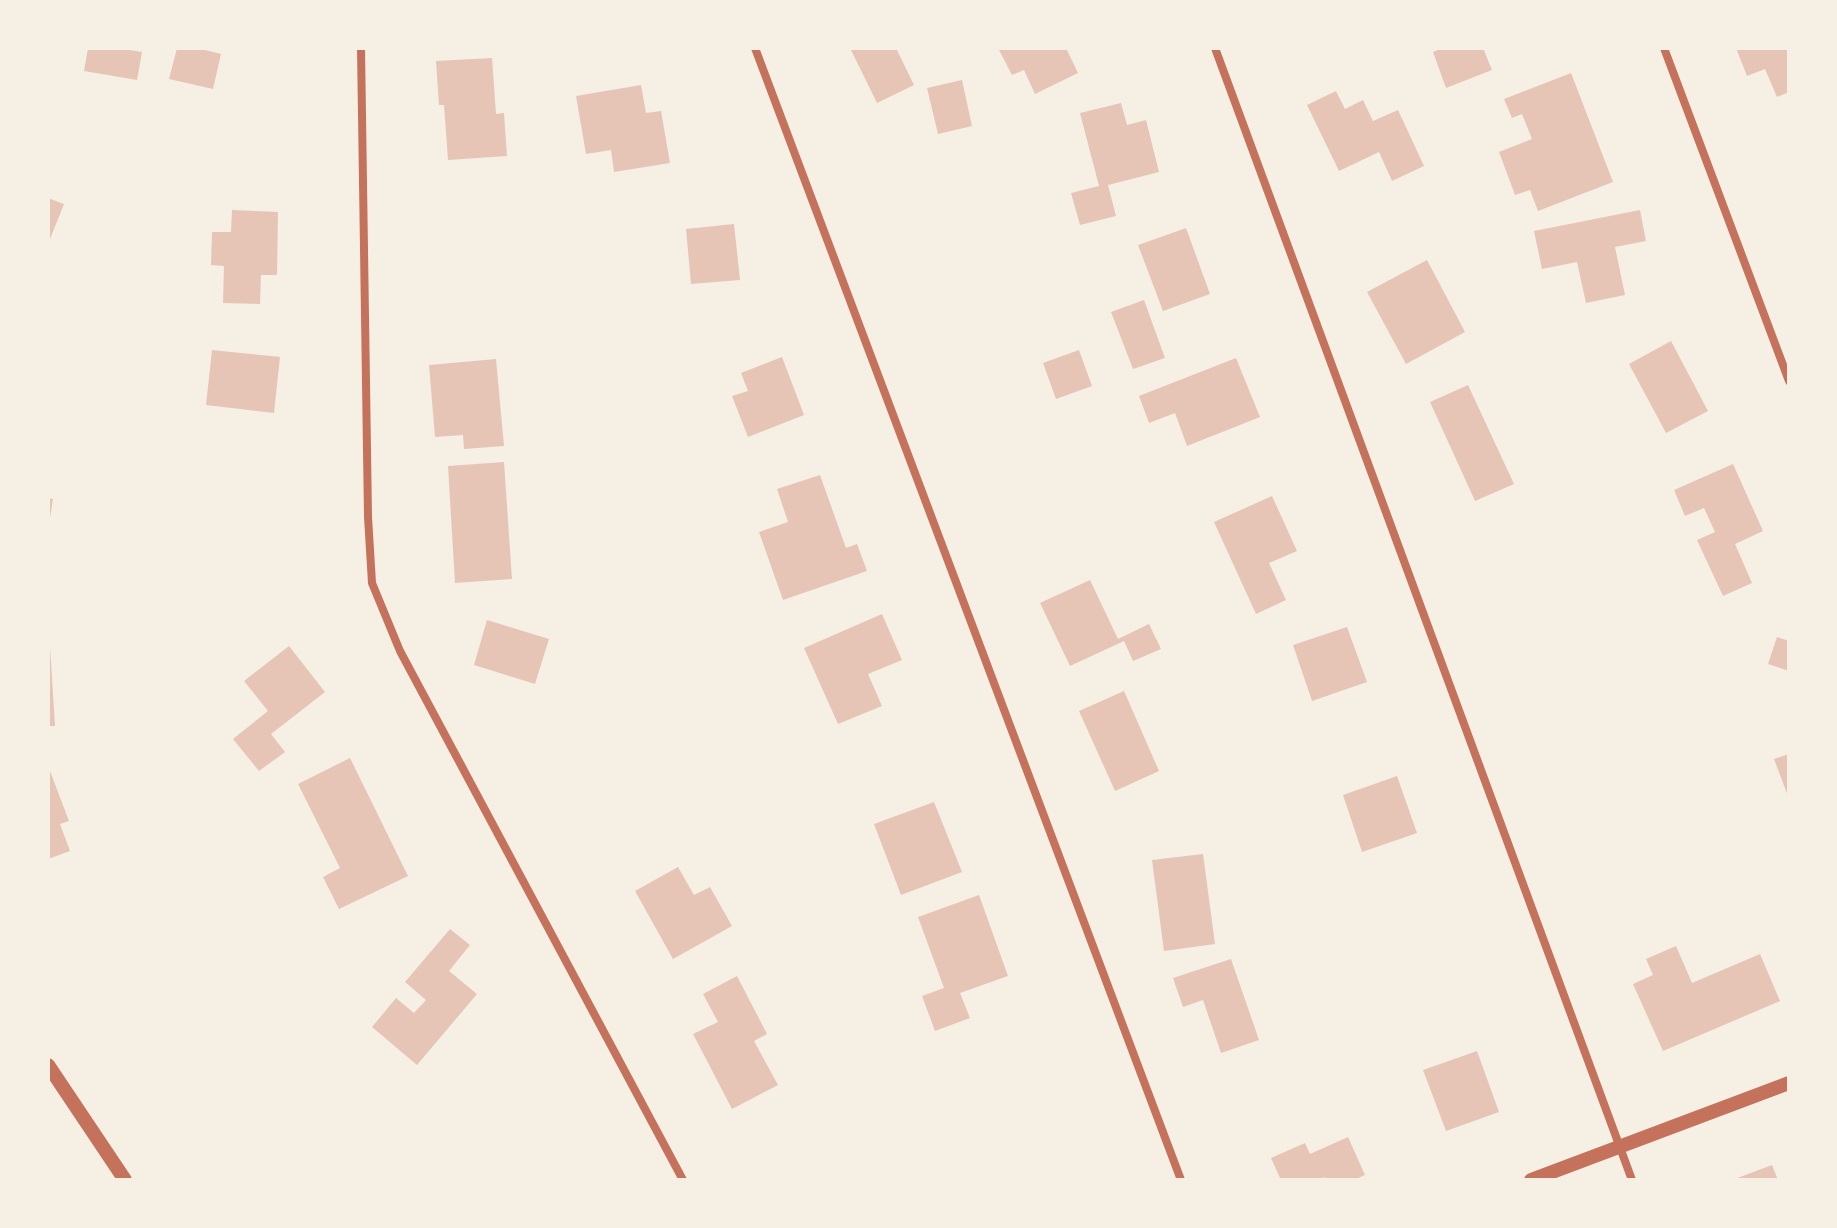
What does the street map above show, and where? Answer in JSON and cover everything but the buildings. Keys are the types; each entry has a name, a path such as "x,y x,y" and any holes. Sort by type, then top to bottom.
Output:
{"street":[{"path":"361,48 368,517 372,583 400,651 683,1180"},
{"path":"755,48 1181,1180"},
{"path":"1215,48 1632,1180"},
{"path":"1664,48 1789,381"},
{"path":"48,1065 125,1180"},
{"path":"1531,1180 1789,1083"}]}
